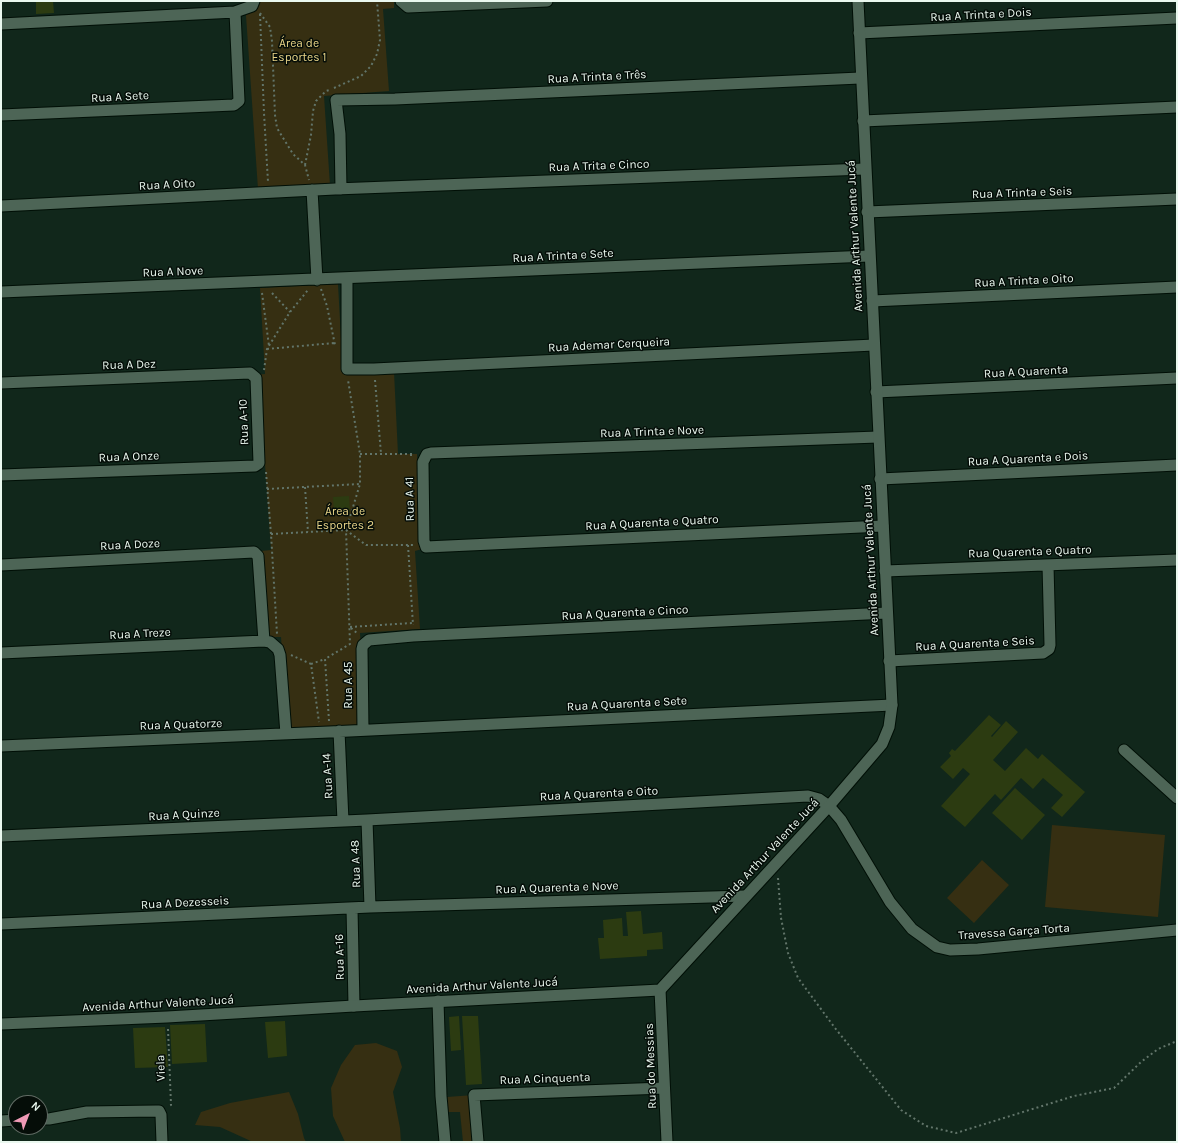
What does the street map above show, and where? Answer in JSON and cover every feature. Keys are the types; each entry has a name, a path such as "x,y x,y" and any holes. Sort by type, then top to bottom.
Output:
{"street":[{"path":"401,1 408,7 547,1"},
{"name":"Avenida Arthur Valente Jucá","path":"1,1024 167,1017 660,990 828,806 882,744 889,727 892,705 862,121 858,1"},
{"path":"1,24 235,12 257,4"},
{"name":"Rua A Sete","path":"1,115 234,105 239,101 235,12"},
{"name":"Rua A Trinta e Dois","path":"859,33 1177,18"},
{"name":"Rua A Trinta e Três","path":"338,189 340,134 336,100 403,99 860,78"},
{"path":"862,121 1177,107"},
{"name":"Rua A Trita e Cinco","path":"338,189 865,169"},
{"name":"Rua A Oito","path":"1,206 338,189"},
{"path":"312,190 317,280"},
{"name":"Rua A Trinta e Seis","path":"867,212 1177,199"},
{"name":"Rua A Trinta e Sete","path":"347,279 869,256"},
{"path":"346,368 347,279"},
{"name":"Rua A Nove","path":"1,292 347,279"},
{"name":"Rua A Trinta e Oito","path":"872,301 1177,287"},
{"name":"Rua Ademar Cerqueira","path":"346,368 374,369 874,344"},
{"name":"Rua A Dez","path":"1,383 250,373 260,378"},
{"name":"Rua A-10","path":"260,378 262,465"},
{"name":"Rua A Quarenta","path":"876,392 1177,378"},
{"name":"Rua A Trinta e Nove","path":"427,454 878,437"},
{"name":"Rua A 41","path":"424,544 423,462 427,454"},
{"name":"Rua A Onze","path":"1,475 262,465"},
{"name":"Rua A Quarenta e Dois","path":"880,479 1177,465"},
{"name":"Rua A Quarenta e Quatro","path":"424,544 426,546 434,546 883,526"},
{"name":"Rua A Doze","path":"1,565 254,552 258,556 264,641"},
{"name":"Rua Quarenta e Quatro","path":"885,571 1177,560"},
{"name":"Rua A Quarenta e Seis","path":"889,662 1043,653 1049,649 1050,645 1048,565"},
{"name":"Rua A Quarenta e Cinco","path":"365,642 369,640 414,636 887,613"},
{"path":"264,641 270,642 278,649 280,655 286,734"},
{"name":"Rua A Treze","path":"1,653 264,641"},
{"name":"Rua A 45","path":"363,730 362,650 365,642"},
{"name":"Rua A Quarenta e Sete","path":"363,730 892,705"},
{"name":"Rua A Quatorze","path":"1,746 363,730"},
{"name":"Rua A-14","path":"329,732 344,821"},
{"path":"1124,750 1177,798"},
{"name":"Rua A Quarenta e Oito","path":"368,820 808,796 819,799 828,806"},
{"name":"Travessa Garça Torta","path":"828,806 841,820 890,902 912,929 937,947 950,950 978,949 1177,930"},
{"name":"Rua A Quinze","path":"1,836 368,820"},
{"name":"Rua A 48","path":"368,820 370,907"},
{"name":"Rua A Quarenta e Nove","path":"370,907 745,896"},
{"name":"Rua A Dezesseis","path":"1,924 370,907"},
{"name":"Rua A-16","path":"352,908 354,1006"},
{"name":"Rua do Messias","path":"660,990 667,1142"},
{"path":"438,1001 441,1096 445,1142"},
{"name":"Rua A Cinquenta","path":"478,1142 474,1095 664,1088"},
{"path":"48,1119 87,1112 156,1111 161,1113 162,1142"}],"path":[{"path":"312,190 305,165 311,135 313,111 316,101 326,91 361,76 371,66 377,54 380,40 377,1"},
{"path":"257,4 260,13 270,28 277,128 293,154 305,165"},
{"path":"260,13 269,192"},
{"path":"260,378 269,346 290,312 317,280 328,306 334,343 337,349"},
{"path":"261,282 290,312"},
{"path":"261,282 269,346"},
{"path":"268,349 334,343"},
{"path":"262,465 267,489 271,534 278,649 311,664 325,659 350,644 346,530 360,484 360,454 346,368"},
{"path":"374,369 381,454"},
{"path":"360,454 427,454"},
{"path":"267,489 360,484"},
{"path":"305,487 308,532"},
{"path":"271,534 346,530 366,545 424,544"},
{"path":"408,545 414,636"},
{"path":"350,627 413,623"},
{"path":"325,659 329,732"},
{"path":"311,664 329,732"},
{"path":"777,862 781,918 788,953 798,978 835,1028 901,1110 926,1126 956,1133 1074,1096 1114,1088 1152,1053 1177,1041"},
{"name":"Viela","path":"161,1113 171,1104 167,1017"}],"green space":[{"name":"Área de Esportes 1","path":"245,1 394,1 394,8 383,9 389,91 324,96 330,185 258,189"},
{"name":"Área de Esportes 2","path":"338,284 343,374 394,372 398,454 417,454 422,549 415,551 420,629 360,633 366,727 287,731 281,637 267,637 261,551 271,550 265,464 257,461 253,375 265,374 260,288"},
{"path":"1052,825 1165,835 1158,917 1045,907"},
{"path":"982,860 1009,885 974,923 947,898"},
{"path":"376,1043 397,1051 402,1067 393,1092 400,1128 401,1142 345,1142 333,1116 331,1088 341,1065 355,1045"},
{"path":"289,1092 298,1114 306,1142 253,1142 220,1127 195,1125 201,1112 230,1103"},
{"path":"474,1095 477,1142 463,1142 460,1112 448,1112 447,1097"}],"building":[{"path":"36,1 53,1 54,13 36,14"},
{"path":"349,496 350,512 334,513 333,497"},
{"path":"989,715 1001,725 991,736 992,737 1006,721 1018,732 993,760 1005,771 1026,748 1038,759 1042,754 1085,792 1062,817 1051,808 1063,795 1043,778 1033,789 1021,778 1001,800 995,794 965,827 941,806 970,774 963,768 953,779 940,767 951,756 949,753 952,749 955,751"},
{"path":"1015,788 1045,815 1022,840 992,813"},
{"path":"641,911 643,934 662,932 663,949 647,950 647,956 600,959 598,938 604,938 603,920 622,918 623,936 628,936 626,912"},
{"path":"459,1016 461,1050 451,1051 449,1017"},
{"path":"462,1016 478,1016 482,1084 466,1085"},
{"path":"285,1021 287,1056 268,1058 265,1022"},
{"path":"205,1024 207,1062 172,1064 170,1025"},
{"path":"165,1027 168,1067 135,1068 133,1028"}]}
